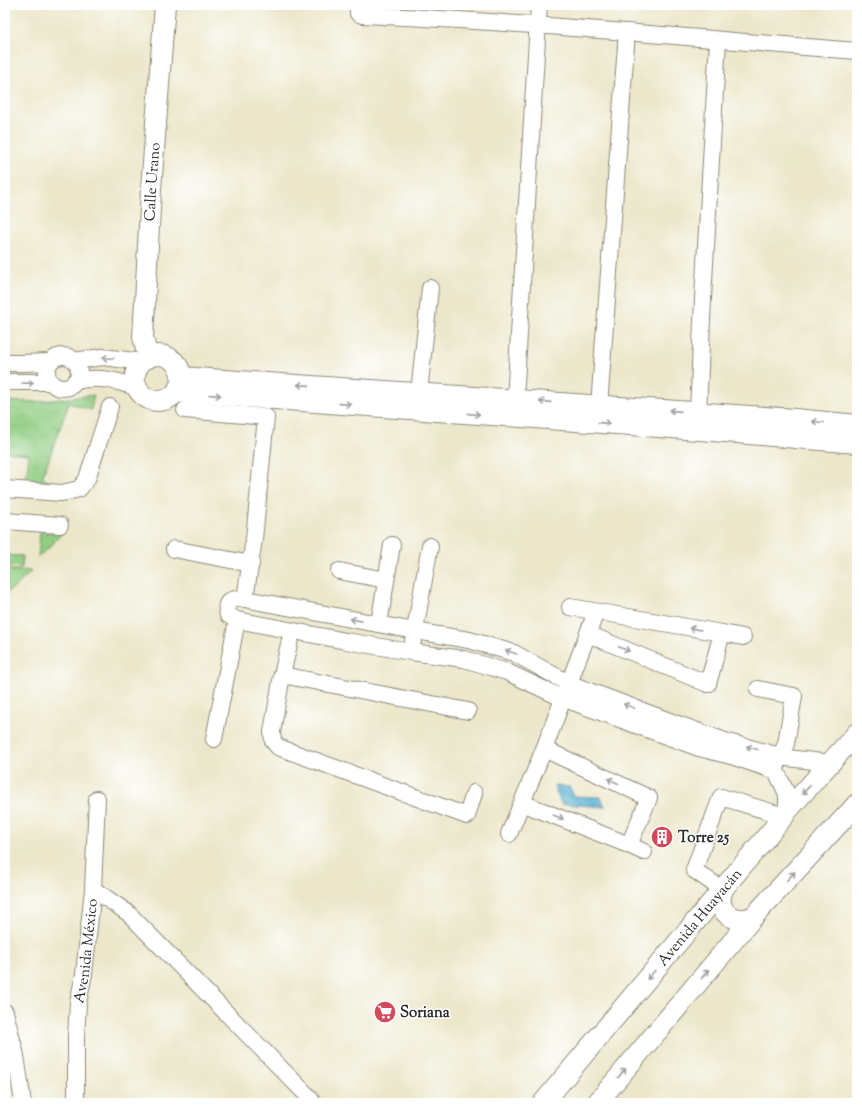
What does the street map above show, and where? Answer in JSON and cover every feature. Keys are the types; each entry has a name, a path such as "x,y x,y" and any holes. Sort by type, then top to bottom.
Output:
{"main road":[{"name":"Calle Urano","path":"145,360 143,337 165,5"},
{"path":"155,356 169,358 175,363 179,370 178,384 166,399 161,401 155,401 145,397 136,387 135,380 138,367 145,360 155,356"},
{"path":"178,384 420,393 599,406 637,417 698,413 795,419 857,425"},
{"path":"178,384 637,417 857,443"},
{"name":"Avenida Huayacán","path":"542,1103 786,814 857,733"},
{"path":"597,1103 754,916 857,804"},
{"path":"723,890 719,901 722,908 729,916 744,920 754,916"}],"street":[{"path":"358,5 358,13 362,15 443,12 538,25 857,51"},
{"path":"515,400 539,5"},
{"path":"599,406 627,32"},
{"path":"698,413 703,290 718,40"},
{"path":"420,393 430,288"},
{"path":"5,382 50,382 63,388 70,386 78,376 77,366 74,361 62,356 55,358 50,362 47,372 50,382"},
{"path":"74,361 95,358 145,360"},
{"path":"5,363 50,362"},
{"path":"75,381 92,378 104,378 136,387"},
{"path":"5,489 62,493 79,489 87,479 110,407"},
{"path":"185,410 266,417 260,491 246,599"},
{"path":"5,521 60,524"},
{"path":"379,624 392,545"},
{"path":"411,652 430,546"},
{"path":"174,549 251,564"},
{"path":"339,571 386,580"},
{"path":"776,771 731,756 702,741 568,683 514,653 469,640 246,599 231,600 227,604 226,610 228,615 236,620 411,652 464,658 507,672 562,698 702,741 728,742 787,758 831,763"},
{"path":"570,607 743,637"},
{"path":"509,834 544,749 562,698 596,612"},
{"path":"214,739 236,620"},
{"path":"392,648 395,627"},
{"path":"292,631 282,675 272,732 273,741 278,747 467,816 474,793"},
{"path":"588,634 708,684 722,633"},
{"path":"282,675 468,711"},
{"path":"723,890 694,870 720,797 786,814 787,794 776,771 778,761 786,744 794,696 758,689"},
{"path":"544,749 649,798 629,845"},
{"name":"Avenida México","path":"76,1103 76,1036 78,1003 84,974 93,889 97,799"},
{"path":"522,803 644,852"},
{"path":"93,889 128,913 308,1096 312,1103"},
{"path":"5,1012 9,1038 16,1056 23,1103"}],"green space":[{"path":"94,395 91,410 69,403 42,478 62,488 25,485 29,454 5,452 5,401 35,402"},
{"path":"40,532 62,533 50,547 38,557"},
{"path":"5,555 23,556 22,567 5,566"},
{"path":"5,569 32,571 5,594"}],"water":[{"path":"554,786 570,787 574,796 601,797 605,807 561,804"}],"place":[{"name":"Torre 25","path":"662,837"},
{"name":"Soriana","path":"385,1012"}]}
